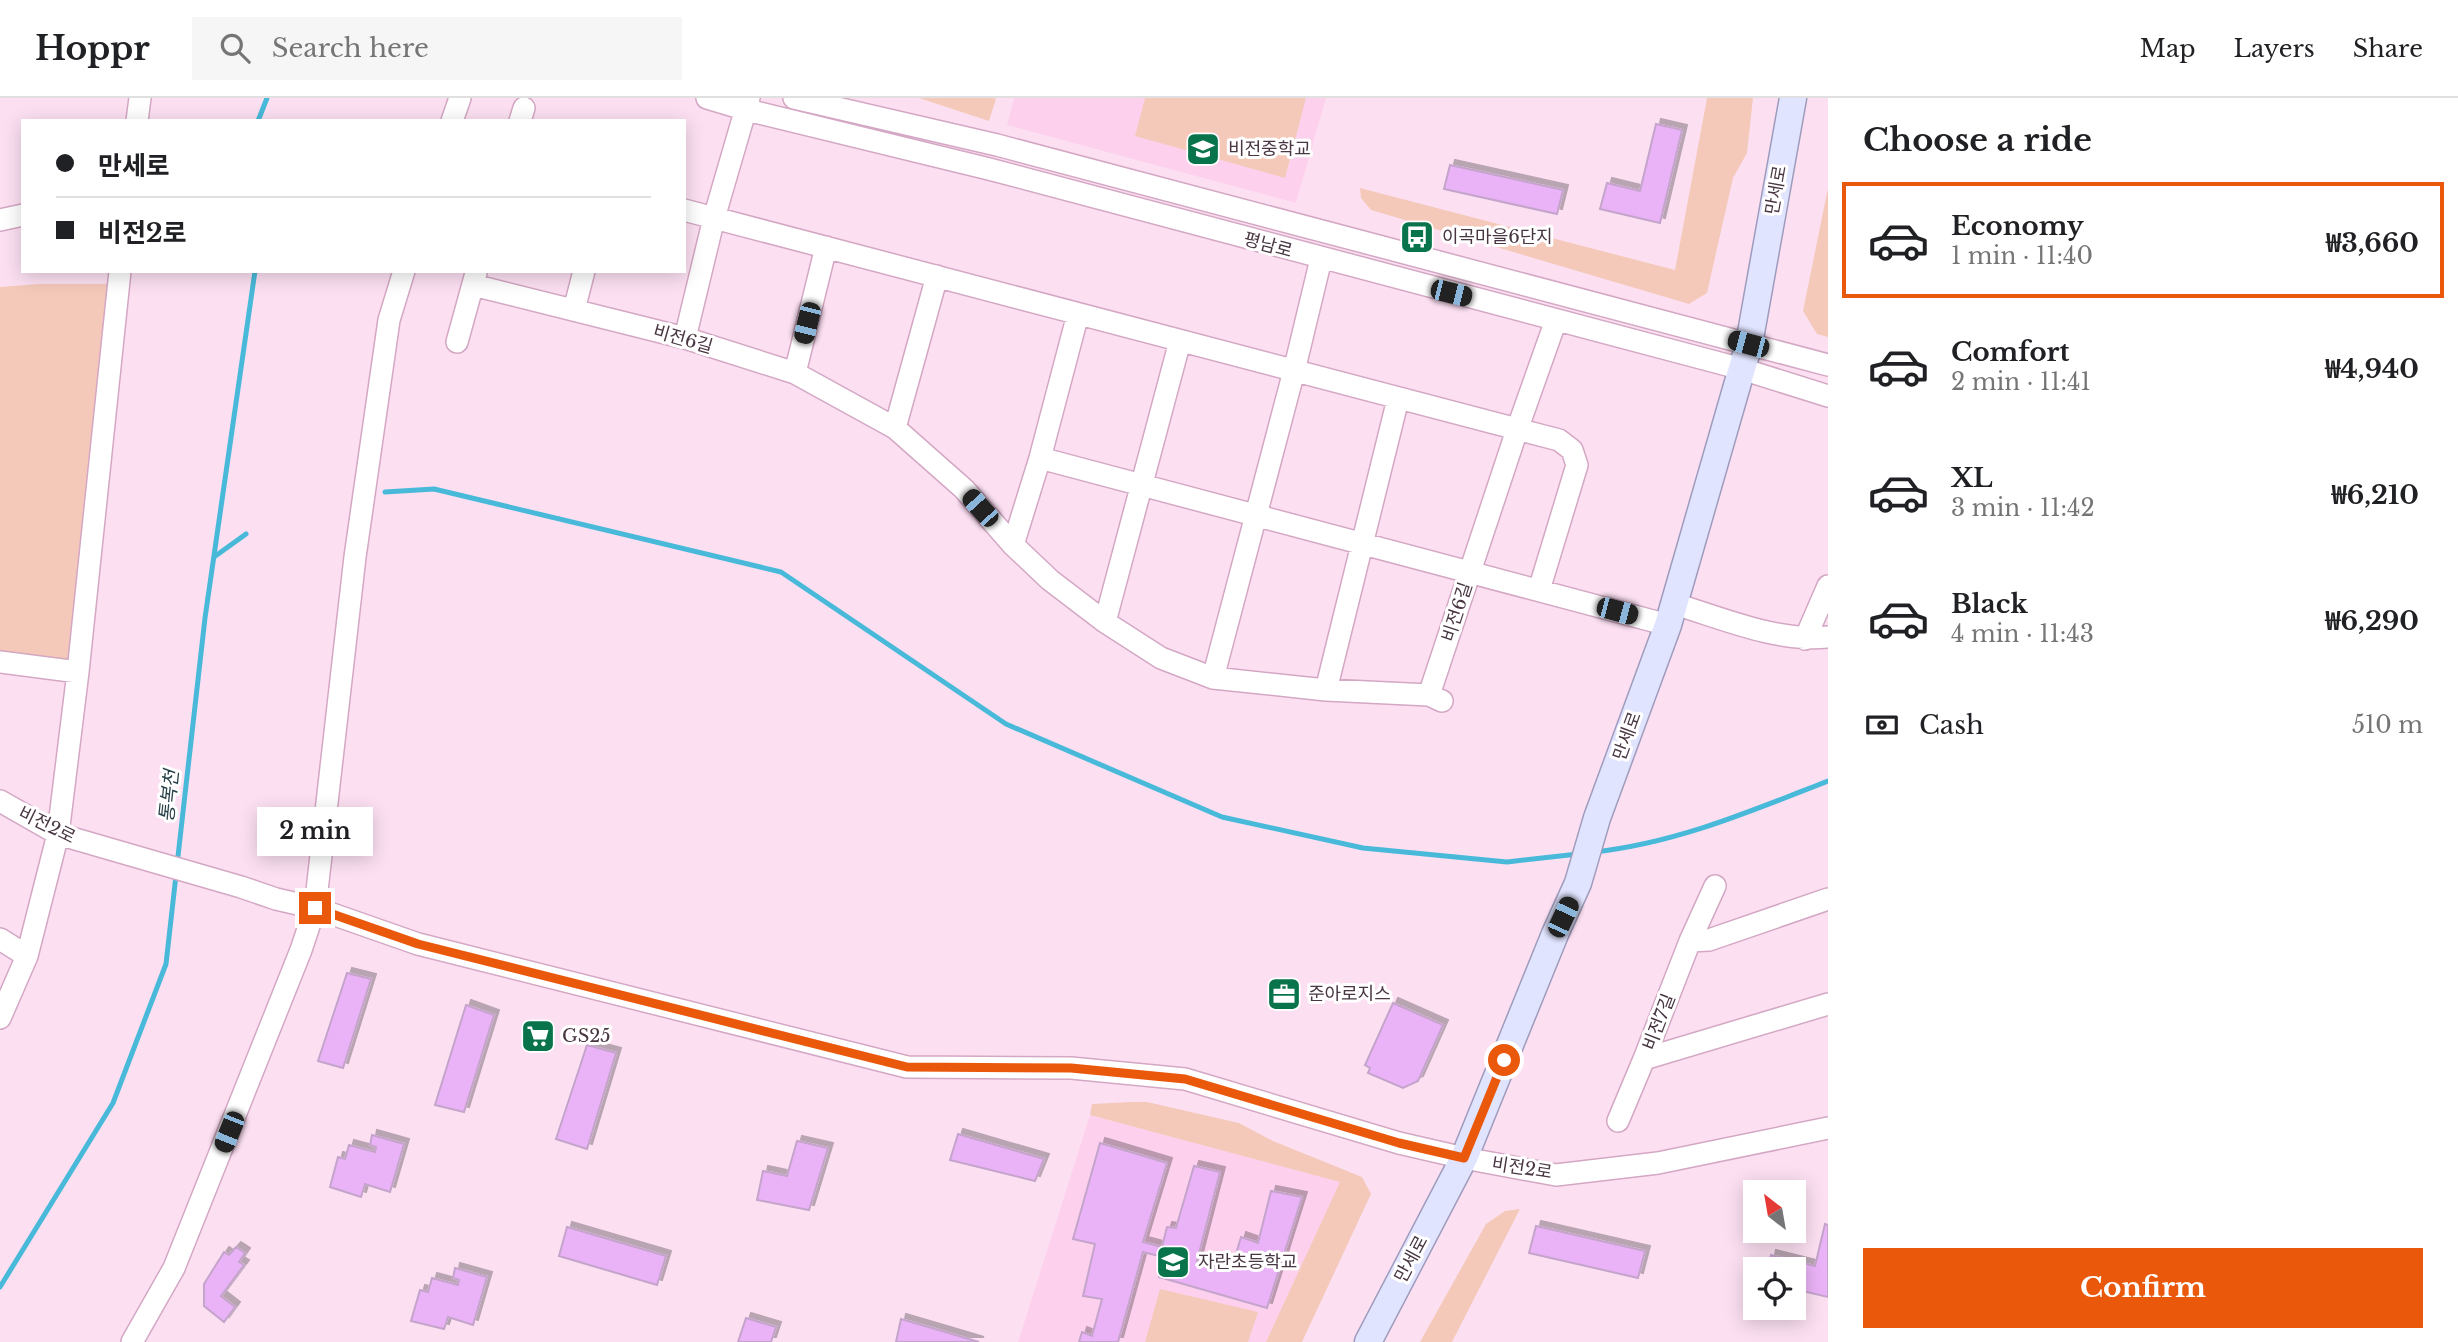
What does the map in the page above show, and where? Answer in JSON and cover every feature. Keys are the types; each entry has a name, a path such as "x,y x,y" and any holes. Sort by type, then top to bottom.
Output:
{"main road":[{"name":"만세로","path":"1368,1342 1464,1158 1578,883 1597,818 1672,614 1745,357 1793,98"}],"street":[{"path":"137,119 140,98"},
{"path":"454,119 460,98"},
{"name":"평남로","path":"707,98 748,104 1556,320 1745,357 1828,396"},
{"path":"794,98 996,145 1745,357 1828,365"},
{"path":"685,338 714,218 748,104"},
{"path":"686,211 1559,440 1572,450 1577,465 1539,590"},
{"path":"0,220 21,215"},
{"path":"795,373 826,247"},
{"path":"1213,678 1321,259"},
{"path":"0,1018 27,956 58,834 78,672 120,273"},
{"path":"131,1342 174,1268 302,950 315,908 355,557 388,320 403,273"},
{"path":"574,310 583,273"},
{"path":"895,428 937,276"},
{"path":"457,342 475,278"},
{"name":"비전6길","path":"475,278 574,310 685,338 795,373 895,428 964,489 1013,545 1050,580 1105,622 1161,658 1213,678 1436,698 1470,572 1556,320"},
{"path":"1013,545 1040,457 1078,314"},
{"path":"1105,622 1180,341"},
{"path":"1326,690 1398,399"},
{"path":"1040,457 1539,590 1805,639 1828,637"},
{"path":"1805,639 1828,586"},
{"path":"0,662 78,672"},
{"name":"비전2로","path":"0,802 58,834 276,899 315,908 418,944 907,1067 1071,1068 1185,1079 1399,1143 1556,1175 1658,1163 1828,1128"},
{"name":"비전7길","path":"1644,1059 1690,941 1715,886"},
{"path":"1690,941 1709,940 1828,899"},
{"path":"0,939 27,956"},
{"name":"비전7길","path":"1644,1059 1828,1004"},
{"path":"1618,1121 1644,1059"}],"shaded area":[{"path":"919,98 993,98 996,99 989,121"},
{"name":"비전중학교","path":"1014,98 1326,98 1296,203 1007,125"},
{"path":"1145,98 1306,98 1285,178 1135,136"},
{"path":"1707,98 1753,98 1747,153 1733,178 1707,293 1689,304 1371,210 1361,198 1360,188 1675,270"},
{"path":"1828,188 1828,337 1817,334 1803,311"},
{"path":"119,284 78,672 0,662 0,287"},
{"path":"1147,1102 1239,1123 1273,1141 1362,1177 1371,1194 1302,1342 1266,1342 1340,1182 1090,1115 1092,1104"},
{"name":"자란초등학교","path":"1090,1115 1341,1182 1266,1342 1018,1342"},
{"path":"1520,1209 1452,1342 1420,1342 1486,1224 1505,1211"},
{"path":"1160,1289 1258,1312 1248,1342 1145,1342"}],"building":[{"path":"1656,124 1682,130 1660,223 1600,209 1607,183 1640,191"},
{"path":"1450,165 1563,190 1557,214 1444,189"},
{"path":"347,973 371,979 343,1068 318,1061"},
{"path":"1393,1003 1443,1025 1418,1081 1403,1088 1368,1073 1370,1068 1365,1065"},
{"path":"466,1005 494,1015 464,1112 435,1105"},
{"path":"587,1045 616,1053 587,1149 556,1139"},
{"path":"958,1134 1044,1159 1035,1181 950,1160"},
{"path":"372,1135 404,1144 390,1192 365,1184 361,1197 330,1187 338,1157 345,1159 349,1145 375,1152 376,1147 370,1145"},
{"path":"797,1141 828,1148 809,1210 757,1200 763,1171 787,1176"},
{"path":"1100,1143 1167,1163 1143,1242 1162,1247 1167,1227 1176,1228 1194,1166 1220,1172 1197,1261 1231,1271 1241,1237 1258,1243 1271,1191 1302,1197 1267,1308 1159,1277 1163,1257 1143,1252 1118,1342 1079,1342 1082,1332 1092,1336 1102,1299 1083,1296 1095,1244 1073,1239"},
{"path":"1825,1224 1828,1225 1828,1297 1806,1292 1806,1264 1815,1266"},
{"path":"1536,1226 1645,1251 1638,1278 1529,1253"},
{"path":"567,1227 666,1256 657,1285 559,1256"},
{"path":"236,1247 245,1253 239,1262 244,1265 221,1296 235,1307 224,1322 204,1306 204,1284 224,1252 229,1255"},
{"path":"455,1268 487,1277 473,1325 448,1317 444,1329 411,1321 420,1290 428,1292 432,1278 458,1285 459,1280 453,1278"},
{"path":"746,1318 776,1327 771,1342 738,1342"},
{"path":"901,1319 942,1331 979,1342 896,1342"}],"waterway":[{"name":"통복천","path":"259,119 267,98"},
{"name":"통복천","path":"177,865 205,618 255,273"},
{"path":"385,492 434,489 781,572 1006,724 1222,817 1363,848 1507,862 1578,854"},
{"path":"214,557 246,534"},
{"path":"1594,852 1625,848 1684,833 1828,781"},
{"name":"통복천","path":"0,1287 113,1103 166,964 176,875"}],"place":[{"name":"비전중학교","path":"1203,149"},
{"name":"이곡마을6단지","path":"1417,237"},
{"name":"준아로지스","path":"1284,994"},
{"name":"GS25","path":"538,1036"},
{"name":"자란초등학교","path":"1173,1262"}],"route":[{"path":"315,908 418,944 907,1067 1071,1068 1185,1079 1399,1143 1464,1158 1504,1060"}]}
